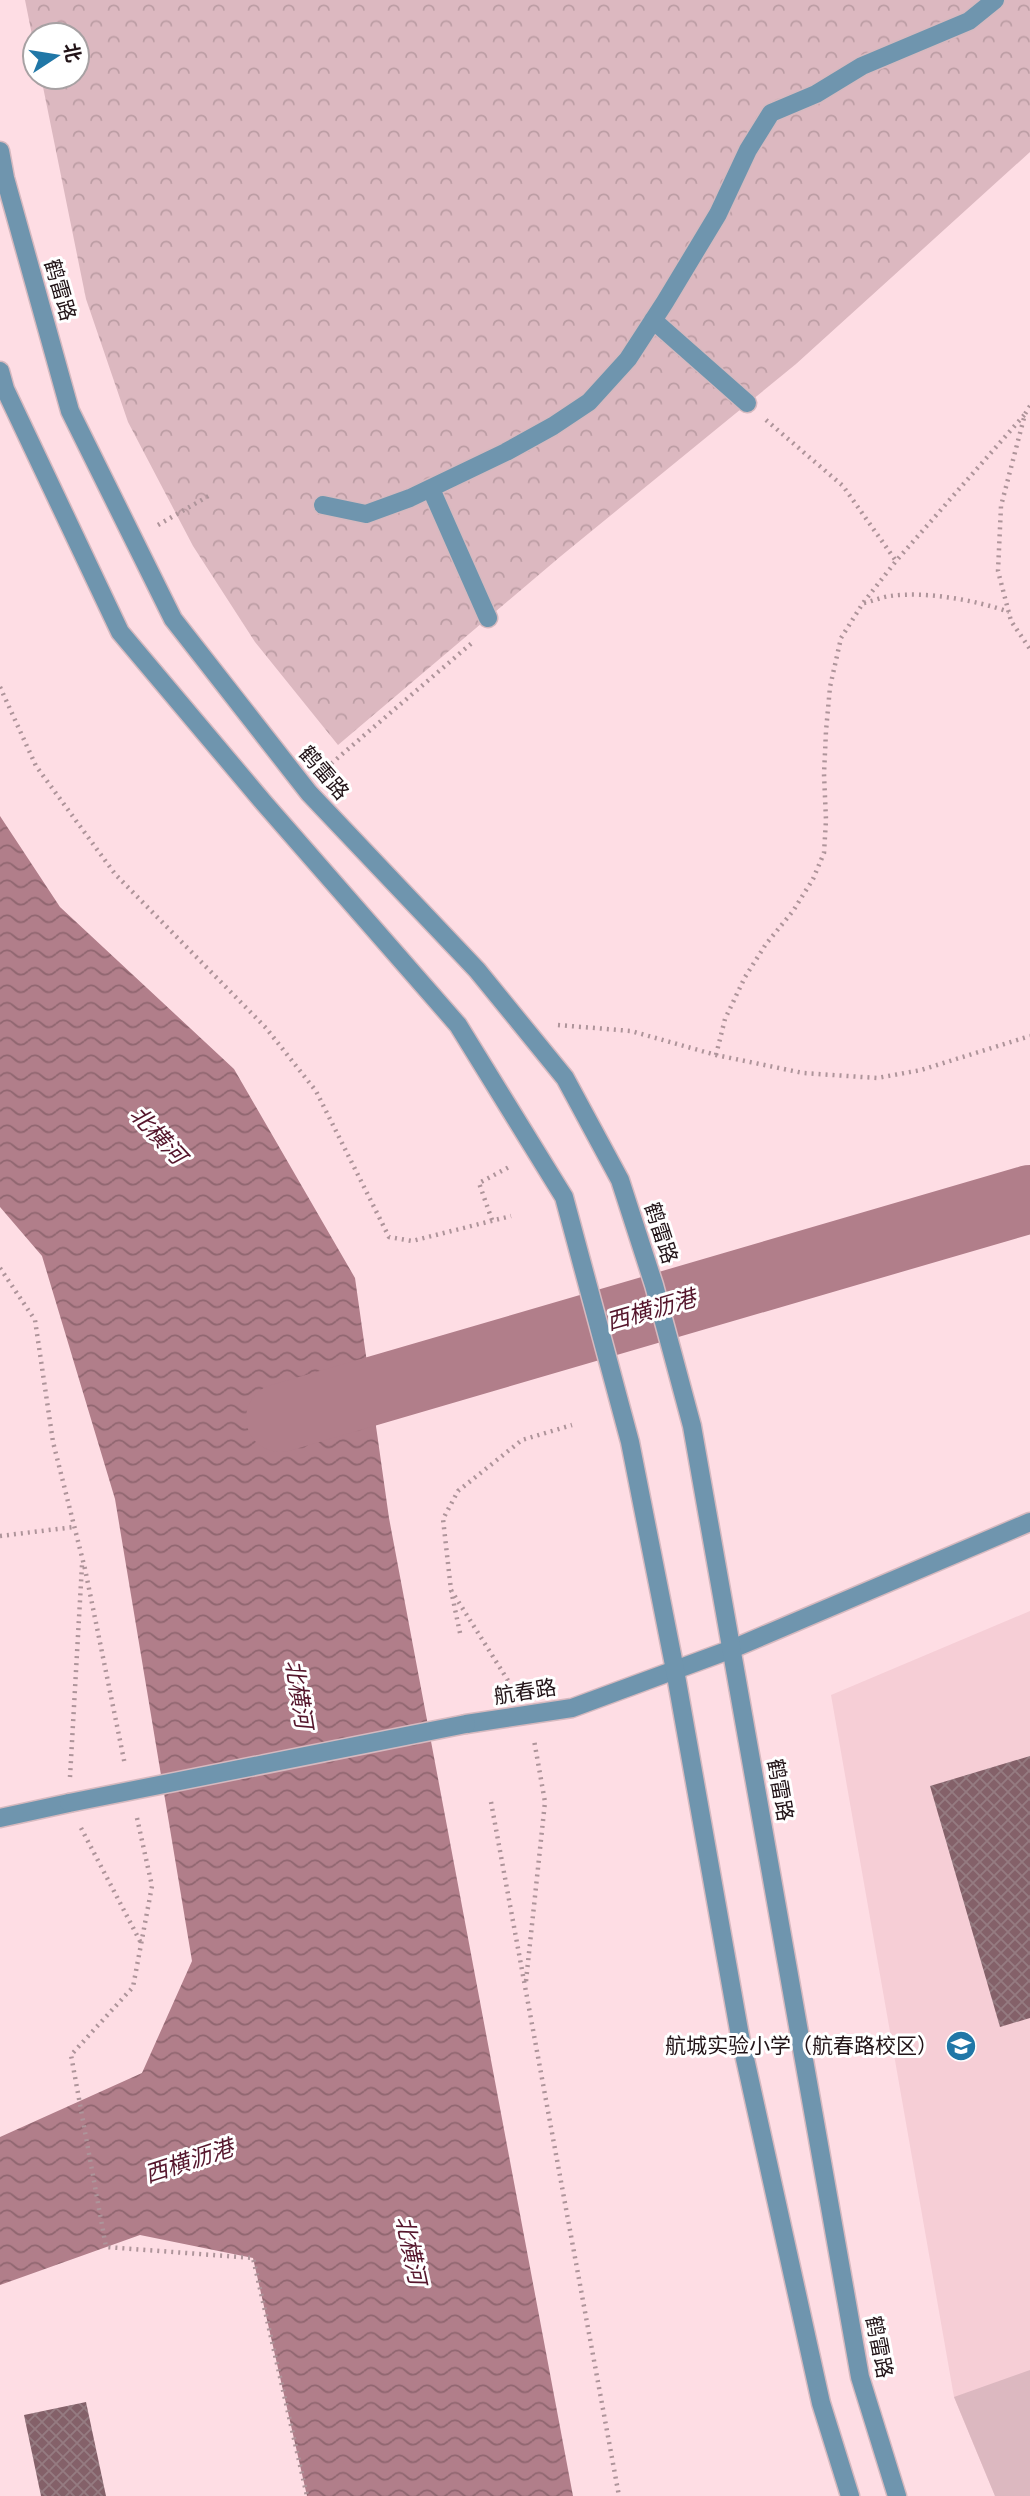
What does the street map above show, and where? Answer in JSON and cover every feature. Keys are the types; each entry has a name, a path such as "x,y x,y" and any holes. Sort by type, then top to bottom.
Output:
{"street":[{"path":"323,505 366,514 431,489 530,439 589,402 628,359 653,320 718,214 748,150 771,113 816,94 862,66 969,22 995,0"},
{"name":"鹤雷路","path":"0,151 5,178 70,411 173,619 304,788 477,970 565,1078 620,1180 654,1284 692,1426 860,2376 897,2496"},
{"path":"653,320 747,404"},
{"path":"0,371 5,389 120,632 264,803 458,1025 564,1197 630,1441 675,1670 740,2036 821,2403 850,2496"},
{"path":"431,489 488,618"},
{"name":"航春路","path":"0,1818 466,1724 572,1708 732,1649 1030,1522"}],"path":[{"path":"747,404 843,486 896,561"},
{"path":"716,1055 725,1019 745,977 766,944 793,911 813,879 824,853 825,753 830,687 841,638 863,603 896,561 1030,406"},
{"path":"1025,414 1000,506 998,571 1011,621 1030,649"},
{"path":"134,539 212,494"},
{"path":"863,603 891,596 924,596 958,599 1009,612"},
{"path":"304,788 484,632 488,618"},
{"path":"0,687 36,766 115,874 266,1028 316,1091 389,1237 412,1241 511,1216"},
{"path":"519,1021 631,1031 716,1055 803,1073 877,1078 921,1070 1030,1036"},
{"path":"492,1220 478,1183 536,1152"},
{"path":"0,1268 35,1320 52,1442 82,1561 126,1770"},
{"path":"460,1633 451,1590 443,1520 458,1491 522,1440 572,1425"},
{"path":"0,1536 74,1527"},
{"path":"82,1561 69,1802 141,1943"},
{"path":"451,1590 529,1714 545,1802 526,1989"},
{"path":"491,1802 619,2496"},
{"path":"135,1808 152,1886 133,1987 71,2055 106,2247 253,2258 307,2496"}],"shaded area":[{"name":"航城实验小学（航春路校区）","path":"1030,1611 1030,2496 995,2496 954,2397 831,1695"}],"green space":[{"path":"25,0 1030,0 1030,152 796,364 561,556 338,745 255,642 193,546 128,422 86,299 44,91 91,91 91,21 29,21"},
{"path":"1030,2370 1030,2496 995,2496 954,2397"}],"water":[{"name":"北横河","path":"0,816 60,907 234,1069 355,1278 389,1518 573,2496 307,2496 253,2258 140,2235 0,2285 0,2137 142,2073 192,1961 115,1499 42,1256 0,1207"}],"building":[{"path":"1030,1756 1030,2018 1000,2027 930,1786"},
{"path":"86,2402 106,2496 41,2496 24,2415"}],"waterway":[{"name":"西横沥港","path":"280,1418 1030,1199"}],"place":[{"name":"航城实验小学（航春路校区）","path":"961,2046"}]}
